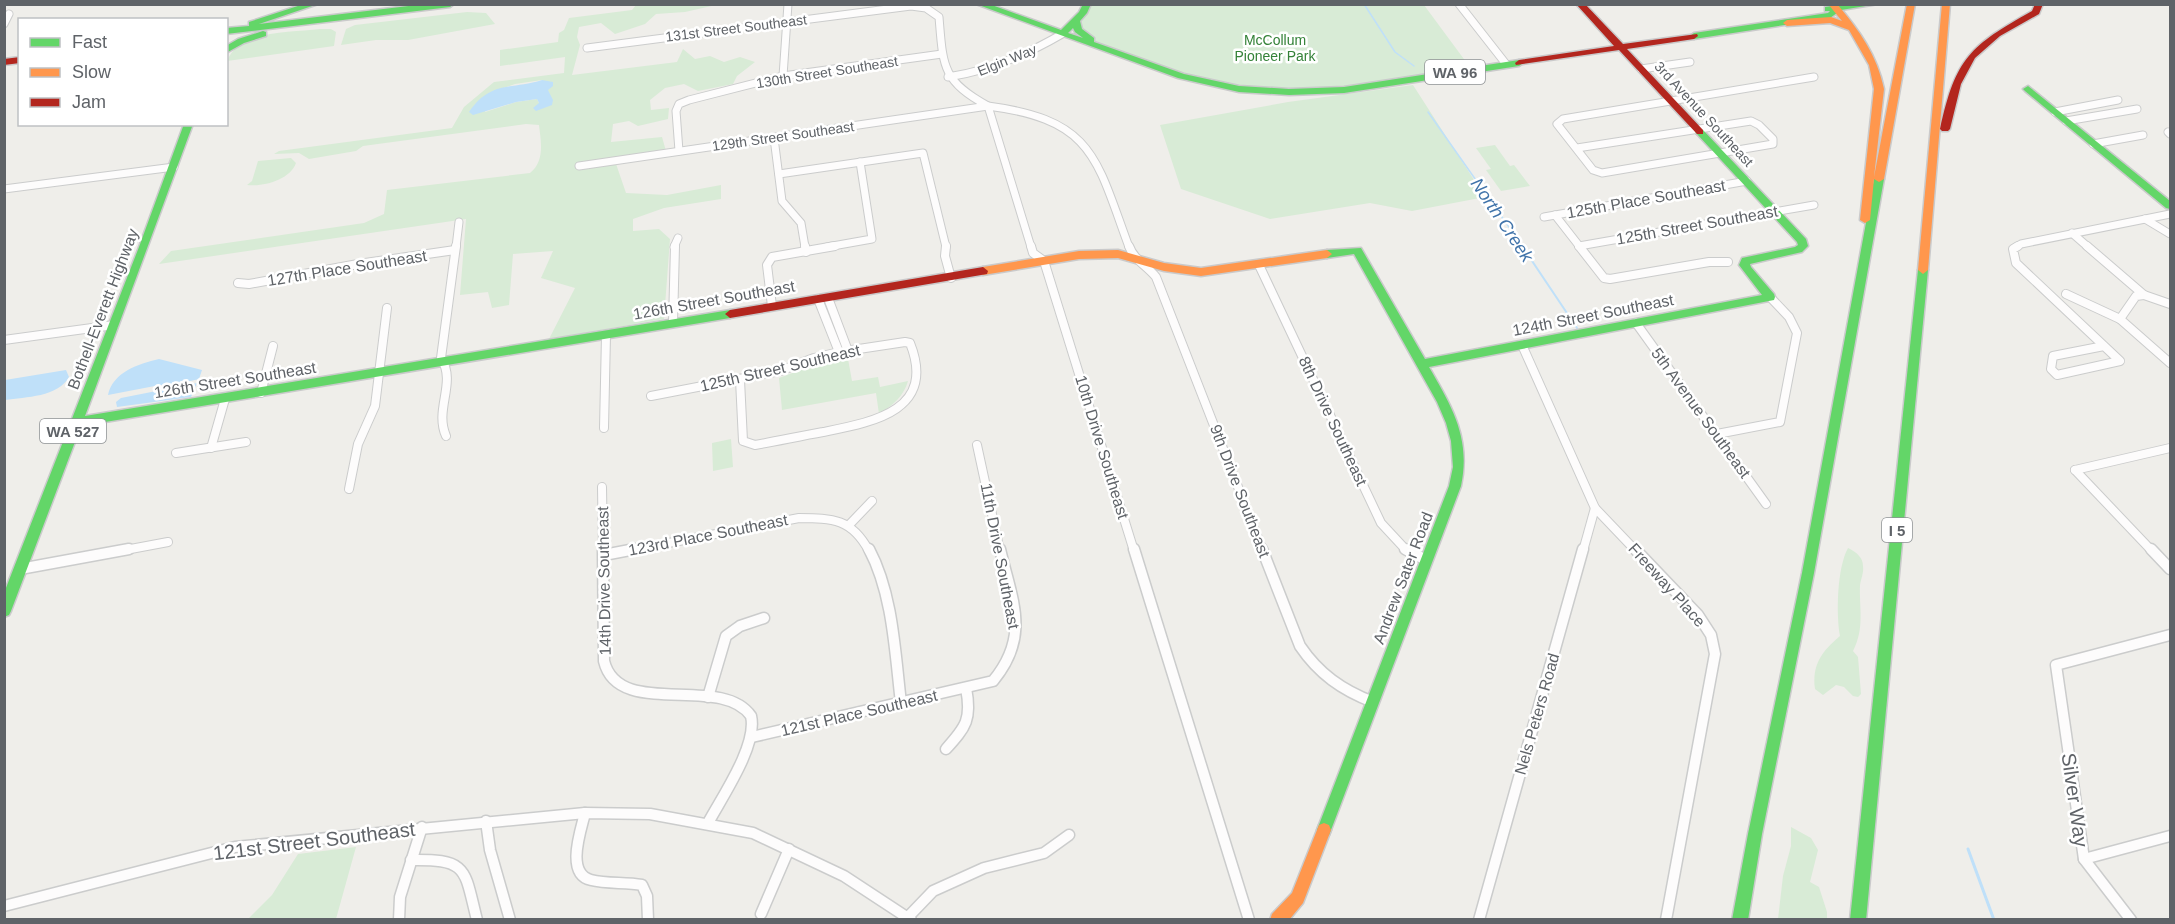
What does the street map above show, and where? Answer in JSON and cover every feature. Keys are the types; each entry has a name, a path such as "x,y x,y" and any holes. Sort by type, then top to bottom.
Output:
{"main road":[{"path":"229,38 249,20 299,4"},
{"path":"229,38 270,17 315,4"},
{"path":"229,38 407,8 450,4"},
{"name":"WA 96","path":"980,4 1157,69 1210,84 1289,92 1344,90 1618,46 1834,7 1874,4"},
{"path":"1062,34 1076,21 1087,4"},
{"name":"3rd Avenue Southeast","path":"1580,4 1802,241 1803,246 1798,250 1746,261 1744,266 1770,297"},
{"path":"1740,920 1755,834 1808,573 1911,4"},
{"name":"I 5","path":"1858,920 1936,141 1946,4"},
{"path":"1936,141 1945,130 1952,89 1965,60 1999,32 2036,12 2038,4"},
{"path":"229,38 406,13 423,6"},
{"path":"1834,7 1857,32 1873,59 1879,82 1867,186 1863,271"},
{"name":"WA 96","path":"1618,46 1786,23 1830,15 1834,7"},
{"path":"1786,23 1831,20 1857,32"},
{"path":"1076,21 1076,26 1081,33 1113,53"},
{"path":"1712,34 1745,24"},
{"path":"2028,89 2170,206"},
{"name":"Bothell-Everett Highway","path":"20,569 188,126"},
{"name":"126th Street Southeast","path":"76,423 1102,253 1133,257 1164,267 1201,272 1357,250"},
{"name":"Andrew Sater Road","path":"1278,920 1298,898 1455,486 1459,467 1457,441 1452,423 1422,364 1357,250"},
{"name":"124th Street Southeast","path":"1422,364 1770,297"},
{"name":"WA 527","path":"4,611 20,569"}],"street":[{"path":"783,76 788,4"},
{"path":"1459,4 1506,64"},
{"name":"131st Street Southeast","path":"588,48 921,6 939,17 942,54"},
{"path":"4,24 9,14"},
{"name":"Elgin Way","path":"948,77 990,69 1032,52 1062,34"},
{"path":"942,54 948,77 963,94 988,106 1030,113 1055,121 1081,140 1098,164 1133,257"},
{"name":"130th Street Southeast","path":"679,151 676,111 679,104 783,76 942,54"},
{"path":"1641,69 1690,62"},
{"path":"1577,148 1751,121 1759,125 1773,139 1773,144 1602,173 1593,170 1557,124 1558,121 1672,100 1814,77"},
{"path":"2055,112 2118,100"},
{"name":"129th Street Southeast","path":"579,166 988,106"},
{"name":"10th Drive Southeast","path":"988,106 1033,254 1044,261 1249,920"},
{"path":"2066,121 2137,109"},
{"path":"2093,144 2143,135"},
{"path":"774,138 782,201 801,223 806,252"},
{"path":"779,174 923,153 946,247 945,256 951,278"},
{"path":"772,306 767,265 772,257 872,239 860,162"},
{"path":"4,189 174,166"},
{"name":"125th Place Southeast","path":"1544,216 1747,181"},
{"name":"125th Street Southeast","path":"1579,246 1814,205"},
{"path":"2104,346 2054,356 2051,369 2058,375 2120,361 2016,263 2013,249 2021,244 2170,214"},
{"path":"1556,215 1600,275 1610,279 1709,262 1728,262"},
{"path":"2145,219 2170,234"},
{"path":"446,436 441,425 448,369 441,358 459,222"},
{"path":"2072,233 2144,295 2170,304"},
{"path":"673,323 673,249 678,238"},
{"name":"127th Place Southeast","path":"238,283 249,284 358,264 455,250"},
{"name":"9th Drive Southeast","path":"1133,257 1148,267 1156,277 1300,646 1311,664 1327,679 1349,693 1374,702"},
{"name":"8th Drive Southeast","path":"1259,265 1381,523 1407,550 1426,561"},
{"path":"2066,294 2120,320 2170,363"},
{"path":"2120,320 2136,296 2144,295"},
{"path":"1717,434 1780,422 1797,333 1789,317 1770,297"},
{"path":"823,299 845,338 849,351"},
{"path":"823,299 823,318 836,339 839,352"},
{"path":"349,489 358,444 375,406 387,308"},
{"name":"5th Avenue Southeast","path":"1636,323 1766,504"},
{"path":"4,340 114,325"},
{"path":"603,428 606,335"},
{"name":"125th Street Southeast","path":"651,396 740,380 780,371 814,358 839,352 899,342 910,343 917,373 915,385 901,406 876,421 755,445 743,441 740,380"},
{"name":"Freeway Place","path":"1522,345 1595,508 1698,615 1711,635 1715,654 1666,920"},
{"path":"261,393 273,346"},
{"path":"211,448 225,399"},
{"path":"176,453 246,442"},
{"name":"11th Drive Southeast","path":"977,445 1017,626 1016,646 1007,665"},
{"path":"2168,565 2075,470 2170,448"},
{"name":"14th Drive Southeast","path":"602,487 604,661 607,674 628,690 708,697"},
{"path":"872,501 849,525 866,543 878,567 901,703"},
{"name":"Nels Peters Road","path":"1479,920 1595,508"},
{"name":"123rd Place Southeast","path":"603,555 799,518 823,518 849,525"},
{"path":"20,569 168,542"},
{"path":"708,823 752,737 752,718 745,708 733,700 708,697 726,636 740,626 764,618"},
{"name":"Silver Way","path":"2131,920 2084,859 2056,665 2170,635"},
{"name":"121st Place Southeast","path":"752,737 993,681 1007,665"},
{"path":"946,750 968,723 970,706 966,688"},
{"path":"585,813 576,855 580,873 587,880 631,882 642,885 647,896 648,920"},
{"name":"121st Street Southeast","path":"4,906 235,847 422,827 585,813 650,814 708,823 753,834 844,876 910,918"},
{"path":"486,821 490,850 510,920"},
{"path":"399,920 400,897 422,827"},
{"path":"910,918 933,891 984,868 1044,853 1069,835"},
{"path":"2084,859 2170,836"},
{"path":"761,914 789,849"},
{"path":"411,860 442,859 455,862 463,870 477,920"}],"green space":[{"path":"636,5 716,5 685,12 656,14 645,24 615,34 601,23 579,27 577,37 580,45 572,75 677,62 683,49 695,59 710,56 724,62 740,57 755,62 737,76 733,84 698,91 684,84 665,88 650,100 651,110 669,108 668,119 638,126 629,121 613,124 611,142 662,137 666,151 614,158 626,193 667,195 721,185 721,199 664,208 633,219 633,231 659,229 670,239 664,319 549,339 575,288 541,278 553,251 513,254 509,305 492,308 488,292 460,295 466,219 159,264 171,251 364,223 384,214 387,190 530,173 540,157 539,125 526,124 363,146 356,151 309,159 299,153 274,154 279,151 452,128 464,107 494,82 564,73 565,57 500,66 500,50 558,42 559,33 564,30 569,18 632,10","holes":["542,80 550,95 539,103 537,99 516,102 485,112 489,93 515,84"]},
{"name":"McCollum Pioneer Park","path":"1087,5 1424,5 1472,70 1374,85 1309,91 1243,89 1210,84 1109,51 1092,43 1081,29 1078,19"},
{"path":"467,12 486,13 495,24 408,40 376,40 341,45 346,29 355,25"},
{"path":"331,29 336,32 334,46 228,61 233,51 243,43 267,34"},
{"path":"1413,85 1485,197 1412,211 1370,203 1270,219 1181,189 1160,125 1288,102"},
{"path":"1495,145 1510,166 1514,165 1530,186 1501,191 1486,170 1491,169 1476,148"},
{"path":"291,158 296,163 293,169 282,178 261,185 247,185 252,181 258,161"},
{"path":"848,359 852,381 878,377 880,387 908,381 904,391 893,404 879,414 876,393 782,410 779,378 811,366"},
{"path":"731,439 733,467 713,471 712,443"},
{"path":"1848,548 1860,557 1863,563 1860,585 1860,626 1853,651 1858,657 1861,694 1858,697 1853,696 1844,687 1836,685 1823,695 1815,689 1814,680 1823,653 1840,636 1838,591 1844,557"},
{"path":"1791,827 1811,838 1818,850 1810,882 1819,887 1827,919 1778,919 1783,876 1791,846"},
{"path":"356,847 336,919 248,919 272,895 298,854"}],"water":[{"path":"542,80 553,82 553,86 548,90 553,100 552,105 536,111 533,108 539,103 537,99 516,102 473,115 469,112 477,102 494,90"},
{"path":"159,359 202,370 199,379 108,395 115,380 128,370"},
{"path":"66,370 69,377 57,389 32,397 5,400 5,380"},
{"path":"197,383 191,397 117,407 116,402 121,398"}],"waterway":[{"name":"North Creek","path":"1364,4 1395,52 1414,66"},
{"name":"North Creek","path":"1428,112 1523,247"},
{"name":"North Creek","path":"1522,246 1577,328"},
{"name":"North Creek","path":"1968,849 1994,920"}],"traffic: fast":[{"path":"252,24 314,4"},
{"path":"228,31 450,4"},
{"path":"980,4 1181,76 1239,89 1289,92 1344,90 1519,63"},
{"path":"1062,34 1083,13 1087,4"},
{"path":"1828,9 1874,4"},
{"path":"1694,36 1830,15 1837,10"},
{"path":"1076,21 1078,30 1091,40"},
{"path":"228,49 241,41 263,34"},
{"path":"2028,89 2170,206"},
{"path":"4,611 188,126"},
{"path":"1422,364 1770,297 1747,270 1744,265 1746,261 1798,250 1803,246 1802,241 1700,132"},
{"path":"1740,920 1755,834 1808,573 1879,179"},
{"path":"1324,830 1455,486 1459,467 1457,441 1443,402 1357,250 1327,254"},
{"path":"1858,920 1923,270"},
{"path":"76,422 730,314"}],"traffic: slow":[{"path":"1832,4 1862,43 1873,65 1879,89 1865,220"},
{"path":"1879,179 1911,4"},
{"path":"1923,270 1946,4"},
{"path":"1787,23 1831,20 1851,28"},
{"path":"983,271 1079,255 1118,254 1164,267 1201,272 1327,254"},
{"path":"1278,920 1298,898 1324,830"}],"traffic: jam":[{"path":"1580,4 1700,132"},
{"path":"1945,129 1956,84 1972,56 1997,35 2036,12 2039,4"},
{"path":"1519,63 1694,36"},
{"path":"4,62 18,60"},
{"path":"730,314 983,271"}]}
